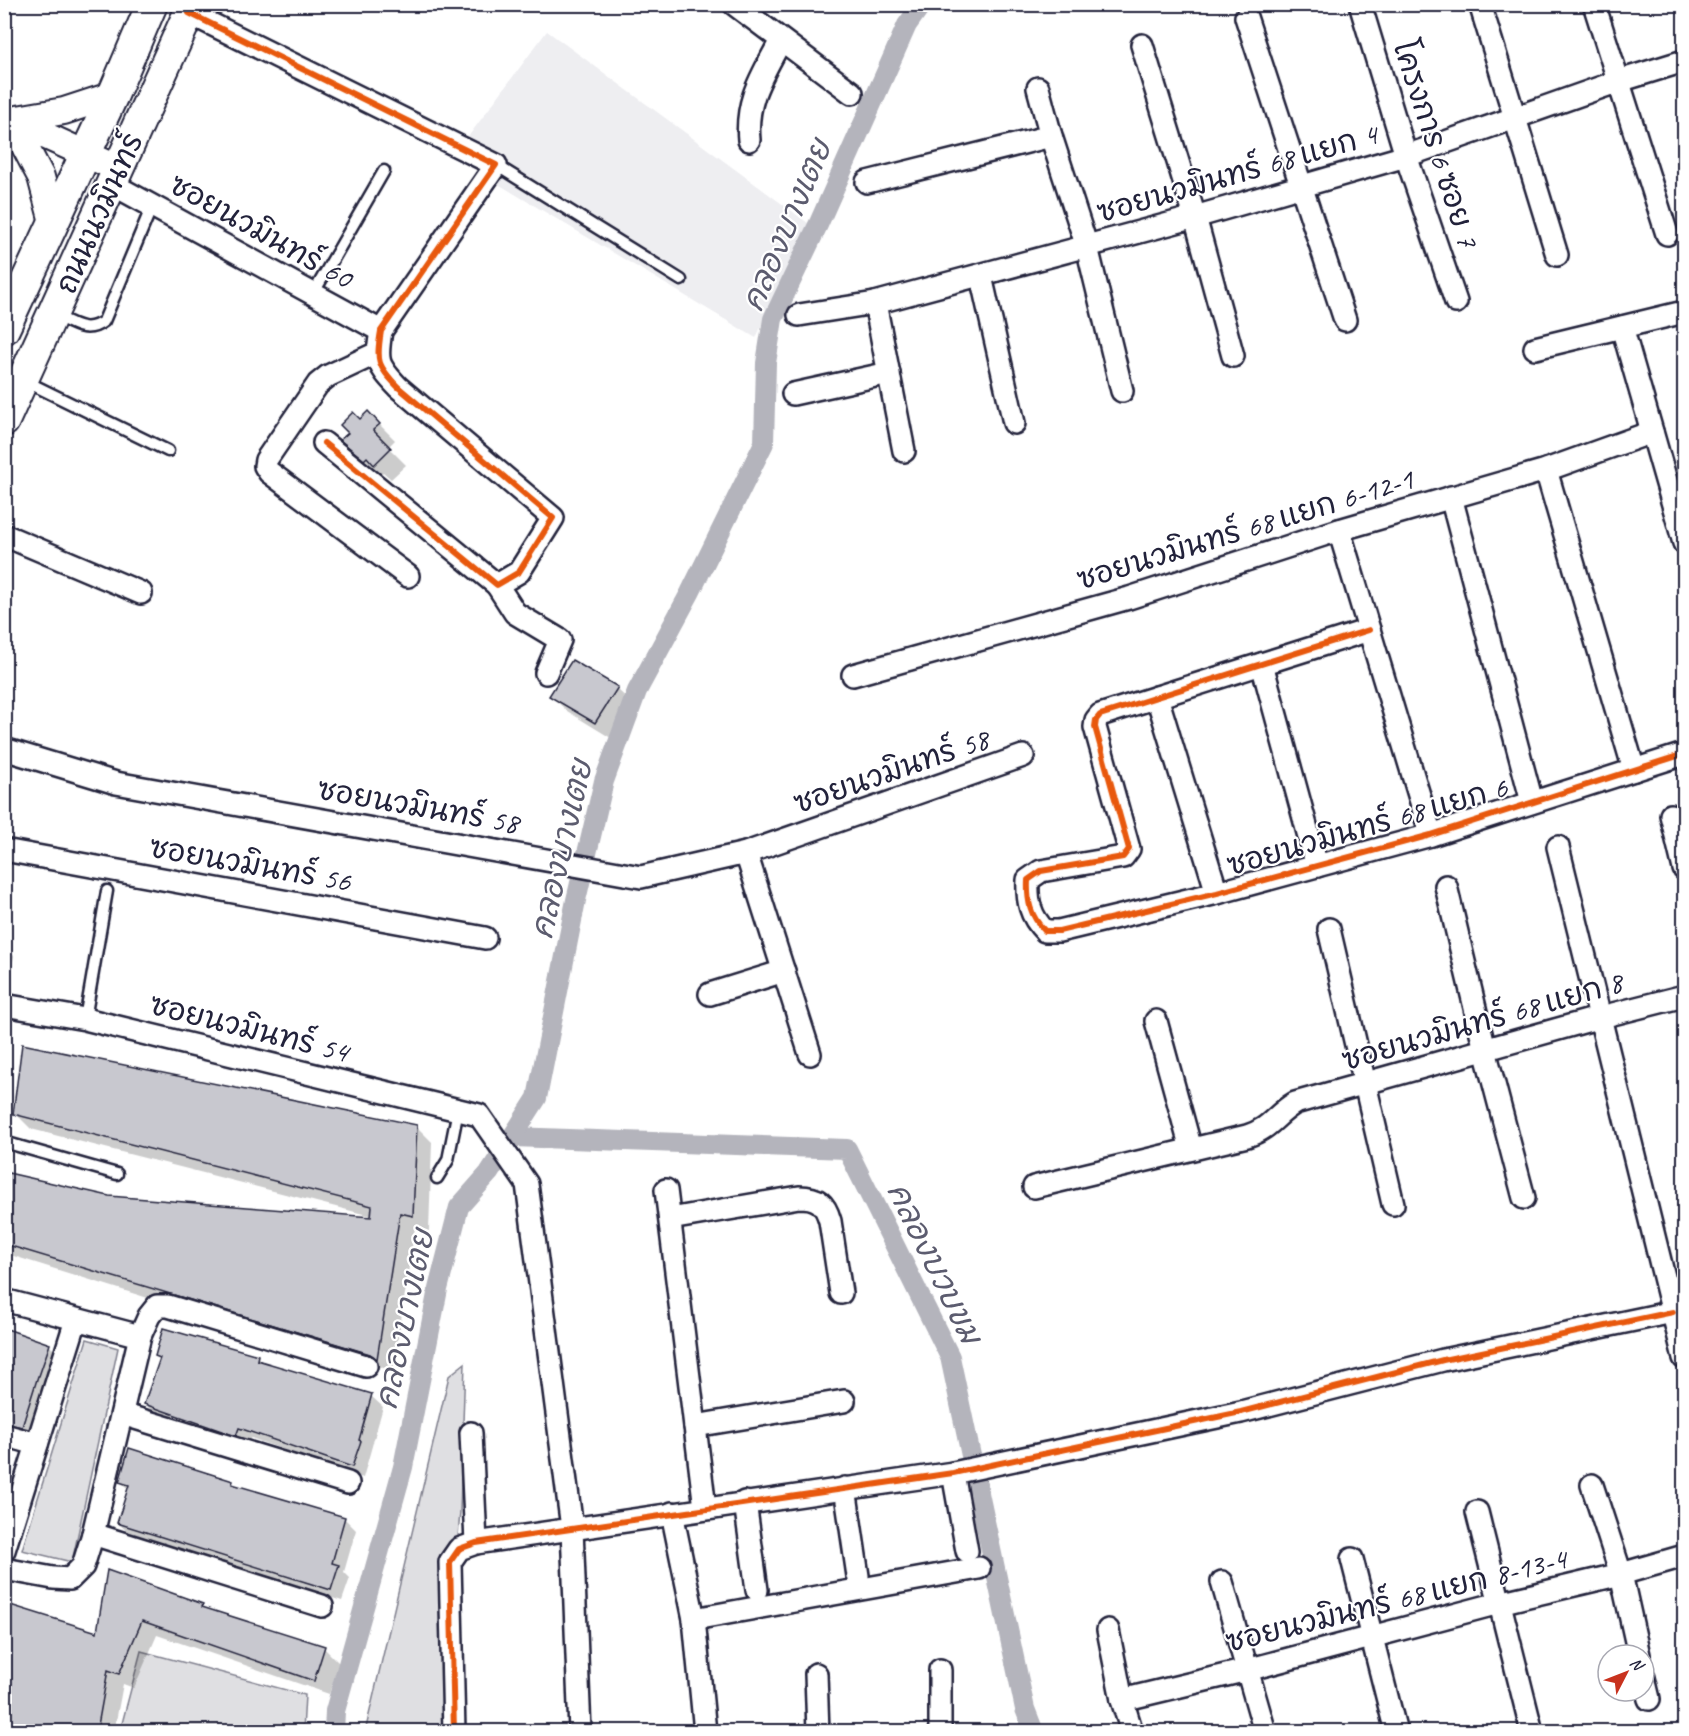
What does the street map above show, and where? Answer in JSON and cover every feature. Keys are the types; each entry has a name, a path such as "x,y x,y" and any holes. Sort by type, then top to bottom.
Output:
{"main road":[{"name":"ถนนนวมินทร์","path":"8,310 53,222 113,95 152,4"},
{"name":"ถนนนวมินทร์","path":"4,421 191,9"}],"street":[{"path":"734,4 852,93"},
{"name":"โครงการ 6 ซอย 7","path":"1359,4 1406,156 1456,302"},
{"path":"1480,4 1557,255"},
{"path":"1594,4 1667,234"},
{"path":"191,9 496,165 381,331 377,353 382,370 398,387 553,518 519,572 497,585"},
{"path":"1246,16 1345,320"},
{"path":"749,140 750,103 781,40"},
{"path":"1142,45 1195,217 1233,356"},
{"name":"ซอยนวมินทร์ 68 แยก 4","path":"799,315 875,303 1195,217 1406,156 1619,81 1684,61"},
{"path":"1038,88 1087,247 1122,391"},
{"path":"8,118 63,111 113,95"},
{"path":"8,118 84,153 116,177"},
{"path":"8,118 41,177 53,222"},
{"path":"867,182 1051,136"},
{"name":"ซอยนวมินทร์ 60","path":"116,177 152,206 381,331"},
{"path":"981,276 1014,423"},
{"path":"875,303 904,452"},
{"path":"1535,348 1684,312"},
{"path":"1622,327 1684,543"},
{"path":"377,353 328,376 318,384 266,460 265,466 278,479 408,576"},
{"path":"793,394 889,373"},
{"name":"ซอยนวมินทร์ 68 แยก 6-12-1","path":"853,675 1129,598 1339,530 1546,470 1652,432"},
{"path":"324,443 497,585 515,613 560,640 546,673"},
{"path":"1546,470 1634,770"},
{"path":"1451,497 1532,802"},
{"path":"1339,530 1431,835"},
{"path":"4,535 141,593"},
{"path":"1217,893 1157,697 1369,630"},
{"path":"1262,664 1317,866"},
{"name":"ซอยนวมินทร์ 68 แยก 6","path":"1157,697 1100,715 1096,720 1095,727 1129,849 1123,857 1041,871 1028,880 1027,896 1035,921 1045,931 1059,931 1217,893 1431,835 1684,754"},
{"name":"ซอยนวมินทร์ 58","path":"4,749 116,783 641,877 746,853 1023,756"},
{"path":"1671,815 1684,869"},
{"path":"1558,847 1684,1358"},
{"name":"ซอยนวมินทร์ 56","path":"4,850 485,938"},
{"path":"746,853 810,1054"},
{"path":"1446,886 1485,1050 1524,1198"},
{"path":"1329,929 1393,1204"},
{"path":"710,994 784,971"},
{"name":"ซอยนวมินทร์ 68 แยก 8","path":"1191,1149 1257,1133 1295,1103 1684,996"},
{"name":"ซอยนวมินทร์ 54","path":"4,1005 85,1019 469,1112"},
{"path":"1034,1187 1191,1149 1156,1021"},
{"path":"469,1112 527,1184 572,1528 580,1731"},
{"path":"666,1190 705,1508"},
{"path":"670,1219 799,1197 820,1200 827,1209 830,1221 841,1293"},
{"path":"4,1300 140,1336"},
{"path":"4,1569 70,1579 83,1566 93,1534 140,1336 149,1316 157,1306 168,1306 366,1366"},
{"path":"454,1731 450,1562 459,1549 476,1543 960,1471 1017,1460 1241,1412 1443,1360 1673,1312"},
{"path":"4,1550 76,1320"},
{"path":"695,1426 844,1401"},
{"path":"122,1414 348,1483"},
{"path":"471,1433 476,1543"},
{"path":"4,1435 37,1444"},
{"path":"694,1619 973,1559 960,1471"},
{"path":"1592,1485 1621,1574 1636,1643"},
{"path":"845,1488 858,1576"},
{"path":"745,1502 757,1590"},
{"path":"1477,1512 1532,1731"},
{"path":"672,1513 694,1619 705,1731"},
{"path":"93,1534 322,1606"},
{"name":"ซอยนวมินทร์ 68 แยก 8-13-4","path":"1122,1700 1372,1638 1684,1556"},
{"path":"1352,1559 1396,1731"},
{"path":"1222,1582 1265,1731"},
{"path":"1108,1630 1122,1700 1132,1731"},
{"path":"940,1670 940,1731"},
{"path":"816,1674 818,1731"}],"lane":[{"path":"496,165 681,280"},
{"path":"313,294 384,171"},
{"path":"53,314 85,328 95,328 104,321 152,206"},
{"path":"23,380 168,451"},
{"path":"85,1019 107,891"},
{"path":"437,1178 448,1161 469,1112"},
{"path":"4,1142 117,1174"}],"shaded area":[{"path":"547,31 808,223 756,338 453,157"},
{"path":"87,1339 118,1348 72,1562 22,1550"},
{"path":"465,1363 460,1511 443,1731 365,1732 449,1376"},
{"path":"141,1651 305,1695 303,1731 120,1731"}],"building":[{"path":"368,411 380,424 373,430 391,448 374,465 367,457 364,460 340,440 348,433 340,425 353,412 360,419"},
{"path":"572,660 618,687 595,723 549,696"},
{"path":"22,1044 417,1125 413,1216 400,1213 377,1359 370,1354 4,1244 4,1172 109,1196 371,1217 372,1206 13,1114"},
{"path":"4,1328 50,1344 22,1427 4,1423"},
{"path":"163,1328 258,1355 257,1360 372,1394 359,1440 361,1441 352,1467 239,1428 236,1436 144,1404 160,1358 155,1356"},
{"path":"129,1448 233,1481 232,1484 345,1517 332,1563 339,1565 331,1590 117,1523 129,1485 119,1482"},
{"path":"107,1570 203,1604 202,1607 325,1646 314,1681 142,1621 119,1674 108,1670 97,1731 4,1731 4,1603 97,1632"}],"waterway":[{"name":"คลองบางเตย","path":"334,1732 335,1711 403,1467 438,1289 459,1207 489,1173 537,1098 576,900 604,781 637,691 690,593 764,443 766,363 773,319 818,225 907,25 922,4"},
{"name":"คลองบวบขม","path":"513,1137 847,1149 950,1357 1025,1709 1034,1732"}],"cycle path":[{"path":"189,13 496,165 381,331 379,356 382,368 398,387 553,518 519,572 497,585 324,443"},
{"path":"1369,630 1100,715 1095,727 1129,849 1123,857 1041,871 1028,880 1031,908 1036,920 1045,931 1059,931 1217,893 1431,835 1684,754"},
{"path":"454,1732 450,1562 459,1549 476,1543 953,1473 1241,1412 1443,1360 1673,1312"}]}
